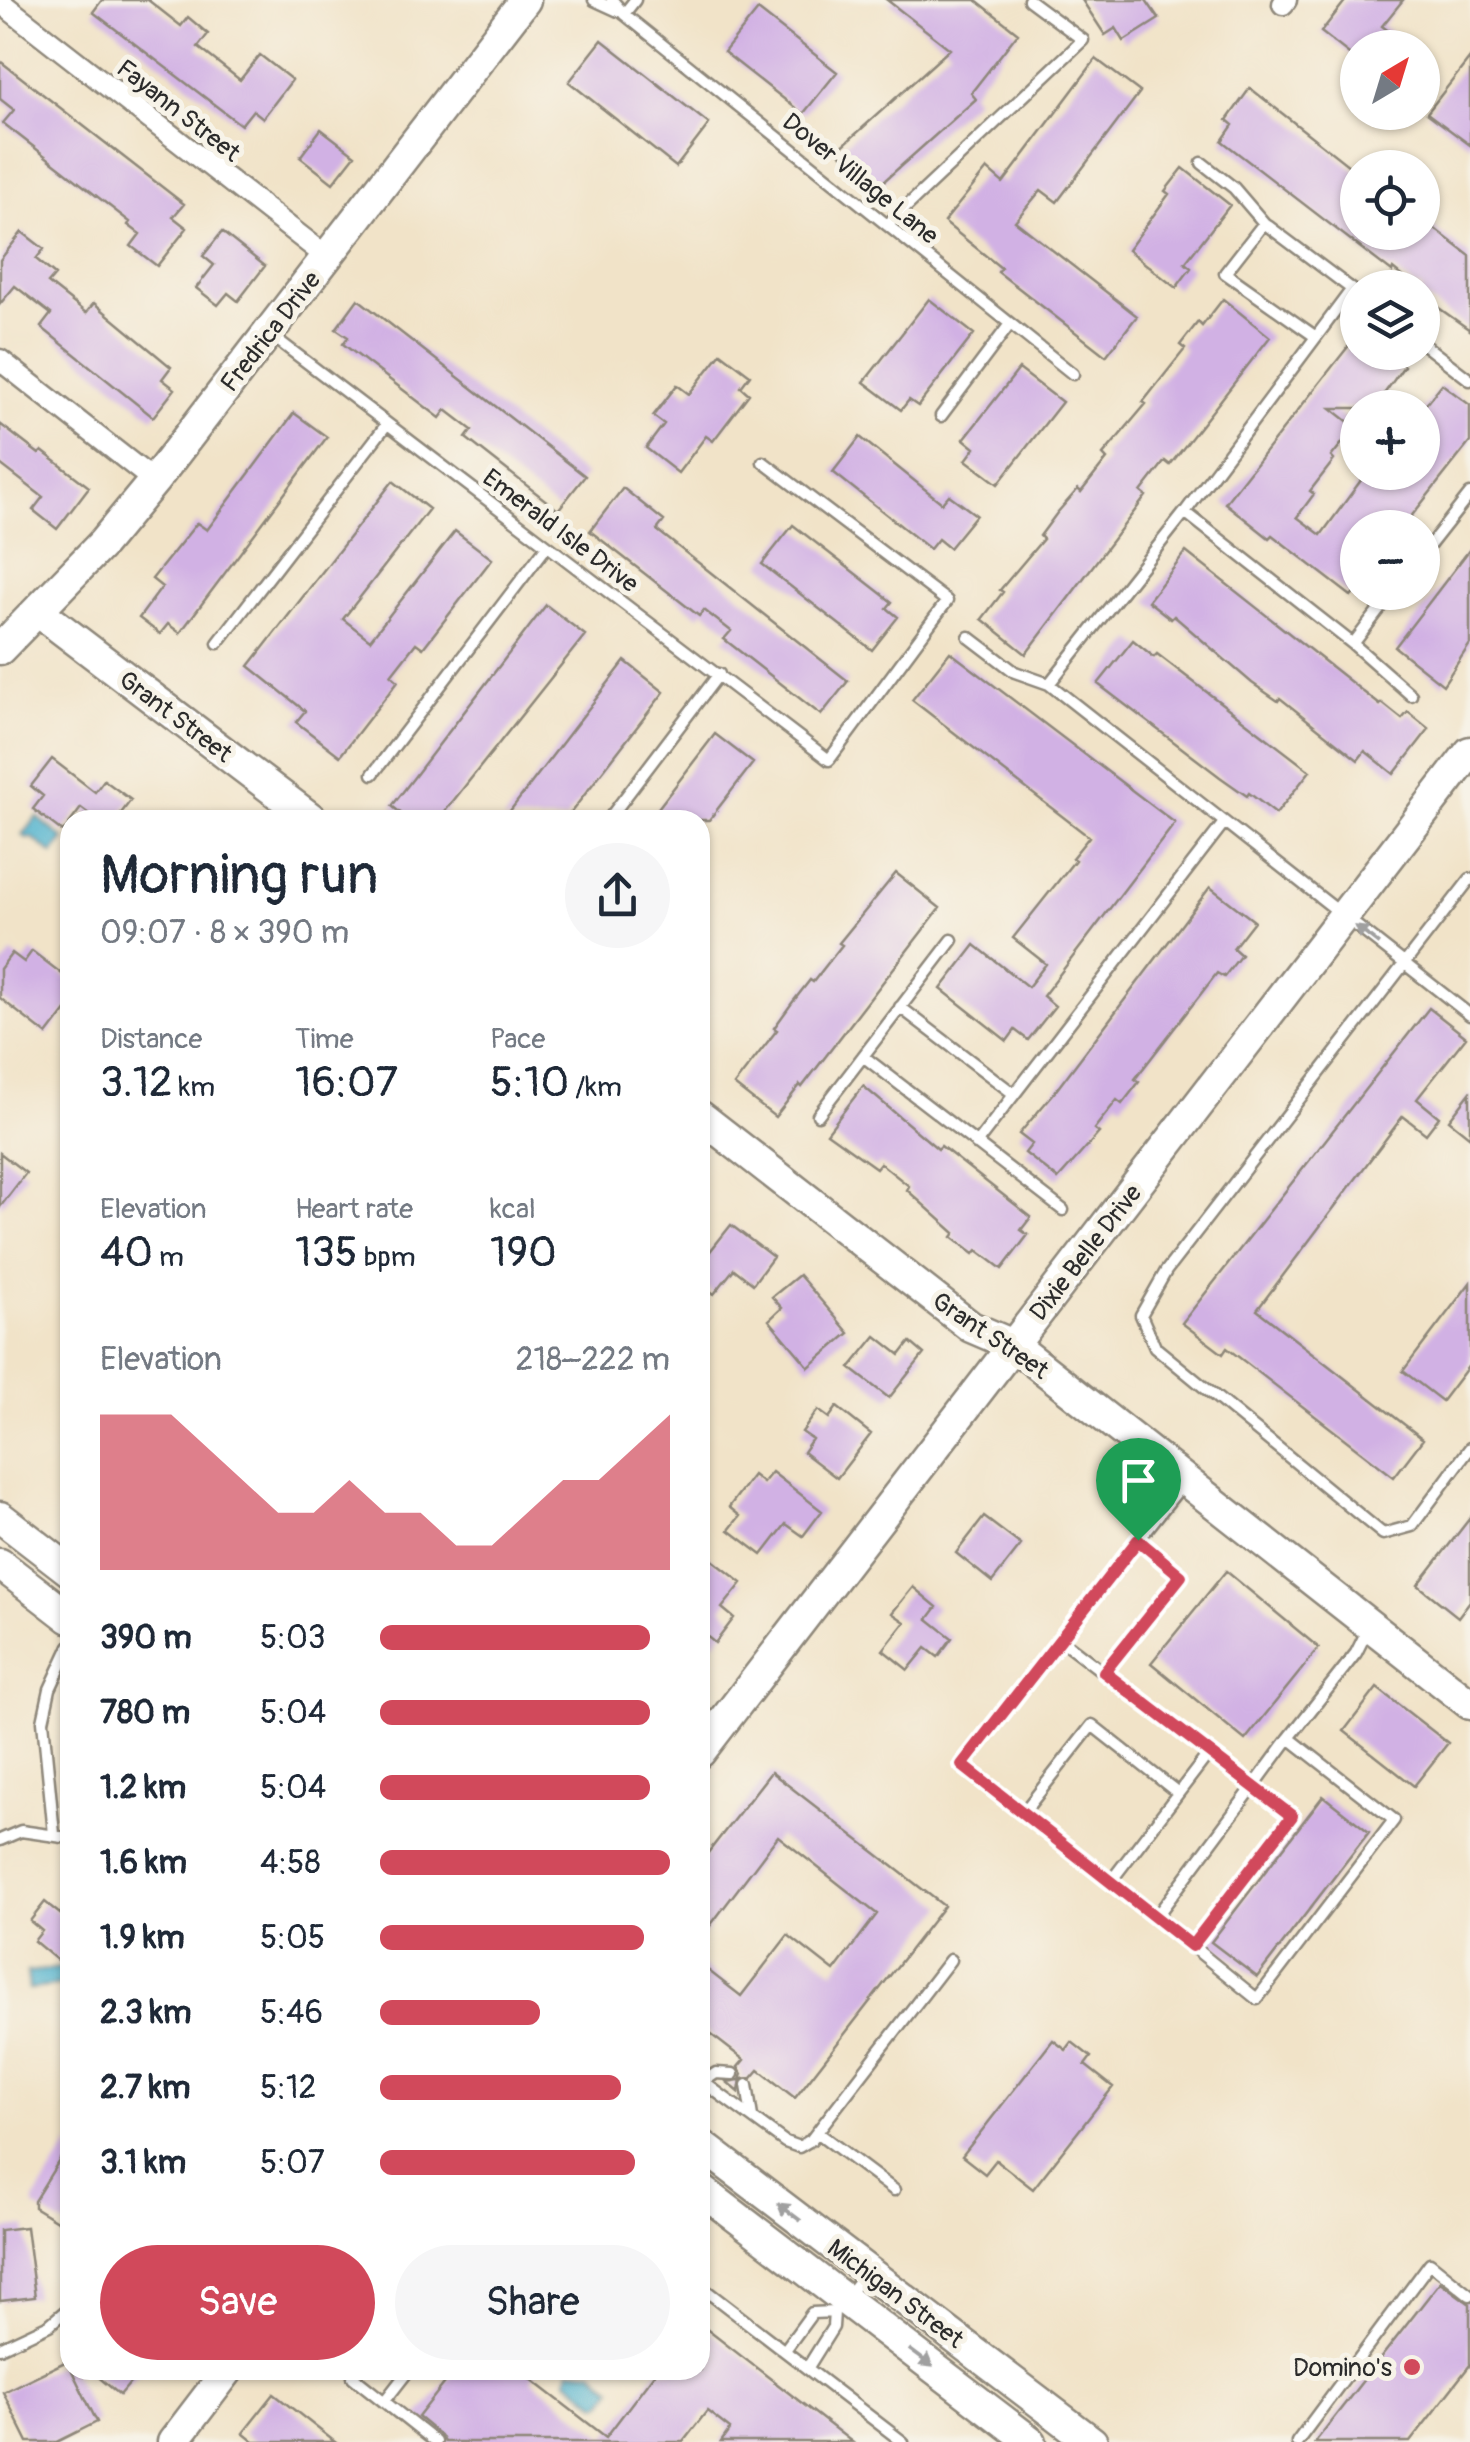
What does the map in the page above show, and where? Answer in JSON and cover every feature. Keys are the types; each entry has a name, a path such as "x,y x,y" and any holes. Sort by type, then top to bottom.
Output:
{"street":[{"name":"Fredrica Drive","path":"0,649 102,544 154,481 525,0"},
{"name":"Fayann Street","path":"0,2 327,257"},
{"path":"0,360 154,481"},
{"name":"Grant Street","path":"39,612 300,810"},
{"name":"Dixie Belle Drive","path":"710,1739 1470,752"},
{"name":"Grant Street","path":"710,1124 971,1327 1013,1345 1470,1704"},
{"path":"0,1518 60,1563"},
{"path":"0,1564 60,1610"},
{"name":"Michigan Street","path":"710,2152 1092,2442"},
{"name":"Michigan Street","path":"710,2197 838,2306 1030,2442"},
{"path":"172,2442 220,2380"}],"lane":[{"name":"Dover Village Lane","path":"594,0 624,14"},
{"name":"Dover Village Lane","path":"612,0 624,14 1073,374"},
{"path":"624,14 635,0"},
{"path":"886,225 1083,40 1029,0"},
{"path":"1202,163 1234,188 1264,223 1340,280"},
{"path":"1264,223 1225,273 1316,337"},
{"path":"1049,684 1340,309"},
{"path":"940,416 1010,324"},
{"name":"Emerald Isle Drive","path":"269,333 828,760 947,600 764,462"},
{"path":"1440,358 1470,380"},
{"path":"218,643 387,424"},
{"path":"1440,532 1470,494"},
{"path":"1185,512 1354,644 1411,695"},
{"path":"373,774 547,546"},
{"path":"1354,644 1380,610"},
{"path":"968,637 1014,672 1049,684 1470,1016"},
{"path":"616,810 719,674"},
{"path":"976,1144 1223,824"},
{"path":"1470,879 1166,1271 1142,1314 1154,1347 1383,1534 1412,1526 1470,1448"},
{"path":"818,1115 952,940"},
{"path":"900,1008 1014,1094"},
{"path":"864,1056 1063,1210"},
{"path":"1186,1480 962,1765 1258,1998 1394,1820 1289,1738"},
{"path":"1104,1672 1181,1576 1138,1540"},
{"path":"1156,1916 1356,1652 1370,1626"},
{"path":"1060,1638 1292,1816 1192,1946"},
{"path":"54,1834 42,1722 60,1668"},
{"path":"1023,1814 1092,1726 1178,1793"},
{"path":"1111,1881 1209,1753"},
{"path":"0,1840 22,1831 60,1836"},
{"path":"710,2088 786,2142 799,2146 817,2132 950,1960"},
{"path":"710,2077 733,2074"},
{"path":"747,2085 752,2117"},
{"path":"817,2132 894,2190"},
{"path":"1298,2442 1430,2264 1470,2295"},
{"path":"808,2367 833,2327 838,2306 866,2271"},
{"path":"710,2294 903,2442"},
{"path":"785,2350 812,2313 838,2306"},
{"path":"0,2348 49,2325 60,2316"},
{"path":"357,2380 435,2442"},
{"path":"384,2402 401,2380"}],"water":[{"path":"37,817 60,836 60,844 53,854 23,835"},
{"path":"60,1968 60,1986 29,1989 27,1972"},
{"path":"568,2380 604,2380 613,2389 598,2404"}],"building":[{"path":"102,0 148,0 181,26 188,17 208,34 198,47 240,80 260,55 292,80 263,118 253,110 241,125 93,12"},
{"path":"887,0 976,0 1018,33 971,93 976,99 874,190 838,150 950,49"},
{"path":"1082,0 1146,0 1159,19 1124,41 1116,28 1105,35"},
{"path":"1346,0 1403,0 1382,26 1387,30 1340,30 1340,47 1321,32"},
{"path":"758,10 837,72 803,114 724,52"},
{"path":"602,40 709,124 676,167 569,82"},
{"path":"1470,58 1470,145 1440,123 1440,96"},
{"path":"1096,59 1140,92 1057,202 1041,190 1015,221 1137,316 1106,356 998,272 1001,268 944,222 987,169 1003,183"},
{"path":"0,61 184,204 173,217 187,228 157,266 131,246 140,234 128,225 130,222 3,123 14,110 0,99"},
{"path":"1250,88 1340,159 1340,232 1222,141 1233,125 1227,120"},
{"path":"321,129 355,155 333,183 300,157"},
{"path":"1183,168 1230,205 1185,263 1191,268 1176,288 1128,250"},
{"path":"22,232 44,249 36,259 55,275 48,283 86,313 94,303 171,367 162,379 175,389 153,417 41,327 51,314 15,286 0,304 0,260"},
{"path":"222,232 265,266 238,301 228,293 218,305 196,288 214,265 203,256"},
{"path":"1440,233 1470,256 1470,330 1440,309 1440,270 1389,270 1363,250 1440,250"},
{"path":"358,299 585,476 558,510 466,438 472,430 446,410 440,418 343,344 348,337 336,329"},
{"path":"929,299 974,334 918,406 909,400 901,410 864,382"},
{"path":"1223,299 1270,337 1170,465 1165,461 1141,492 1146,496 1026,654 982,619 1003,592 1000,590 1043,539 1040,536 1057,513 1078,489 1081,492 1107,459 1103,455 1185,349 1180,345 1198,322 1202,326"},
{"path":"721,353 750,375 741,387 749,394 713,441 706,436 678,473 646,448 664,424 653,416 677,385 689,394"},
{"path":"1340,357 1340,370 1401,370 1387,390 1340,390 1340,408 1331,408 1340,415 1340,446 1297,517 1321,535 1354,490 1432,490 1416,510 1340,510 1340,588 1225,503"},
{"path":"1019,369 1062,402 998,484 966,460 975,448 964,439"},
{"path":"1442,384 1470,405 1470,442 1440,480 1437,390"},
{"path":"294,413 327,437 180,633 168,624 160,634 139,618 162,587 152,579 197,523 207,530"},
{"path":"0,424 89,487 57,529 33,510 43,497 0,464"},
{"path":"860,437 942,503 949,495 976,515 949,548 938,539 930,549 833,472"},
{"path":"393,481 429,509 343,619 370,640 455,531 492,559 423,648 416,643 391,675 398,681 340,756 296,722 305,711 249,666"},
{"path":"623,488 664,521 657,530 848,681 821,715 724,639 731,631 704,610 699,616 590,531"},
{"path":"793,525 892,602 887,608 898,617 872,650 762,564"},
{"path":"1470,549 1470,644 1443,685 1395,647 1423,610 1440,610 1440,588"},
{"path":"1186,552 1380,705 1402,719 1408,712 1429,729 1394,774 1365,751 1358,760 1280,698 1278,701 1252,683 1174,616 1171,619 1148,601"},
{"path":"546,605 585,635 446,810 397,810 392,806"},
{"path":"1133,640 1154,657 1157,654 1310,771 1276,814 1220,777 1098,684"},
{"path":"950,652 1175,823 1043,996 1055,1006 1028,1040 1015,1030 1007,1041 941,989 975,945 1028,987 1046,964 1013,938 1089,837 912,700"},
{"path":"625,661 664,692 573,810 511,810"},
{"path":"715,734 753,763 710,819 710,810 657,810"},
{"path":"52,759 95,792 104,780 131,800 124,810 60,810 60,830 33,809 43,796 31,786"},
{"path":"896,873 940,908 775,1117 734,1085 777,1030 774,1028 792,1003 810,980 813,982"},
{"path":"1210,887 1254,921 1233,948 1241,955 1224,977 1217,973 1135,1079 1139,1082 1122,1104 1117,1100 1094,1129 1099,1133 1058,1179 1025,1153 1032,1144 1019,1134"},
{"path":"32,951 60,972 60,1018 47,1035 0,998 0,969 12,953 24,962"},
{"path":"1429,1008 1466,1037 1417,1099 1439,1117 1426,1134 1403,1116 1257,1310 1423,1439 1394,1477 1227,1348 1223,1354 1182,1323"},
{"path":"863,1086 938,1149 941,1146 1031,1217 1021,1230 1028,1235 1002,1269 952,1237 955,1233 880,1163 876,1168 827,1133"},
{"path":"1470,1093 1470,1137 1449,1120"},
{"path":"0,1153 26,1173 0,1207"},
{"path":"731,1225 773,1257 753,1284 734,1269 714,1294 710,1291 710,1251"},
{"path":"799,1275 849,1333 809,1367 769,1320 782,1308 772,1297"},
{"path":"1470,1283 1470,1364 1442,1401 1403,1371"},
{"path":"876,1336 900,1355 910,1342 924,1354 889,1398 850,1368"},
{"path":"837,1407 871,1434 837,1478 803,1452 812,1439 802,1432 818,1410 829,1418"},
{"path":"772,1472 822,1511 803,1536 786,1524 762,1555 729,1530 740,1516 729,1507 753,1475 763,1483"},
{"path":"984,1517 1021,1545 992,1582 956,1553"},
{"path":"1470,1518 1470,1601 1458,1617 1418,1585"},
{"path":"710,1558 742,1583 722,1608 734,1618 715,1643 710,1639"},
{"path":"1226,1571 1319,1648 1245,1740 1151,1663"},
{"path":"913,1587 937,1607 928,1619 952,1638 938,1657 926,1648 908,1670 883,1650 905,1622 892,1613"},
{"path":"1377,1688 1448,1743 1414,1786 1344,1731"},
{"path":"771,1772 944,1906 795,2098 759,2070 752,2078 741,2079 739,2092 727,2082 740,2080 738,2067 744,2060 710,2034 710,1972 741,1996 788,1935 834,1971 877,1914 778,1836 710,1926 710,1850"},
{"path":"1323,1796 1369,1832 1257,1977 1211,1942"},
{"path":"45,1902 60,1914 60,1963 34,1941 42,1931 30,1921"},
{"path":"1053,2040 1066,2050 1072,2042 1091,2057 1085,2065 1113,2087 1033,2189 996,2160 985,2174 962,2156"},
{"path":"60,2159 60,2223 34,2207"},
{"path":"26,2227 35,2297 0,2301 0,2230"},
{"path":"1440,2282 1470,2304 1470,2365 1410,2442 1315,2442"},
{"path":"710,2332 852,2442 721,2442 730,2429 707,2411 683,2442 444,2442 418,2417 447,2380 532,2380 606,2437 649,2380 710,2380"},
{"path":"60,2364 60,2380 76,2380 97,2422 57,2442 28,2442 3,2392"},
{"path":"102,2380 133,2380 120,2395"},
{"path":"274,2394 335,2442 254,2442 243,2433"}],"place":[{"name":"Domino's","path":"1412,2367"}],"route":[{"path":"1138,1540 1181,1576 1104,1672 1292,1816 1192,1946 962,1765 1138,1540"}]}
